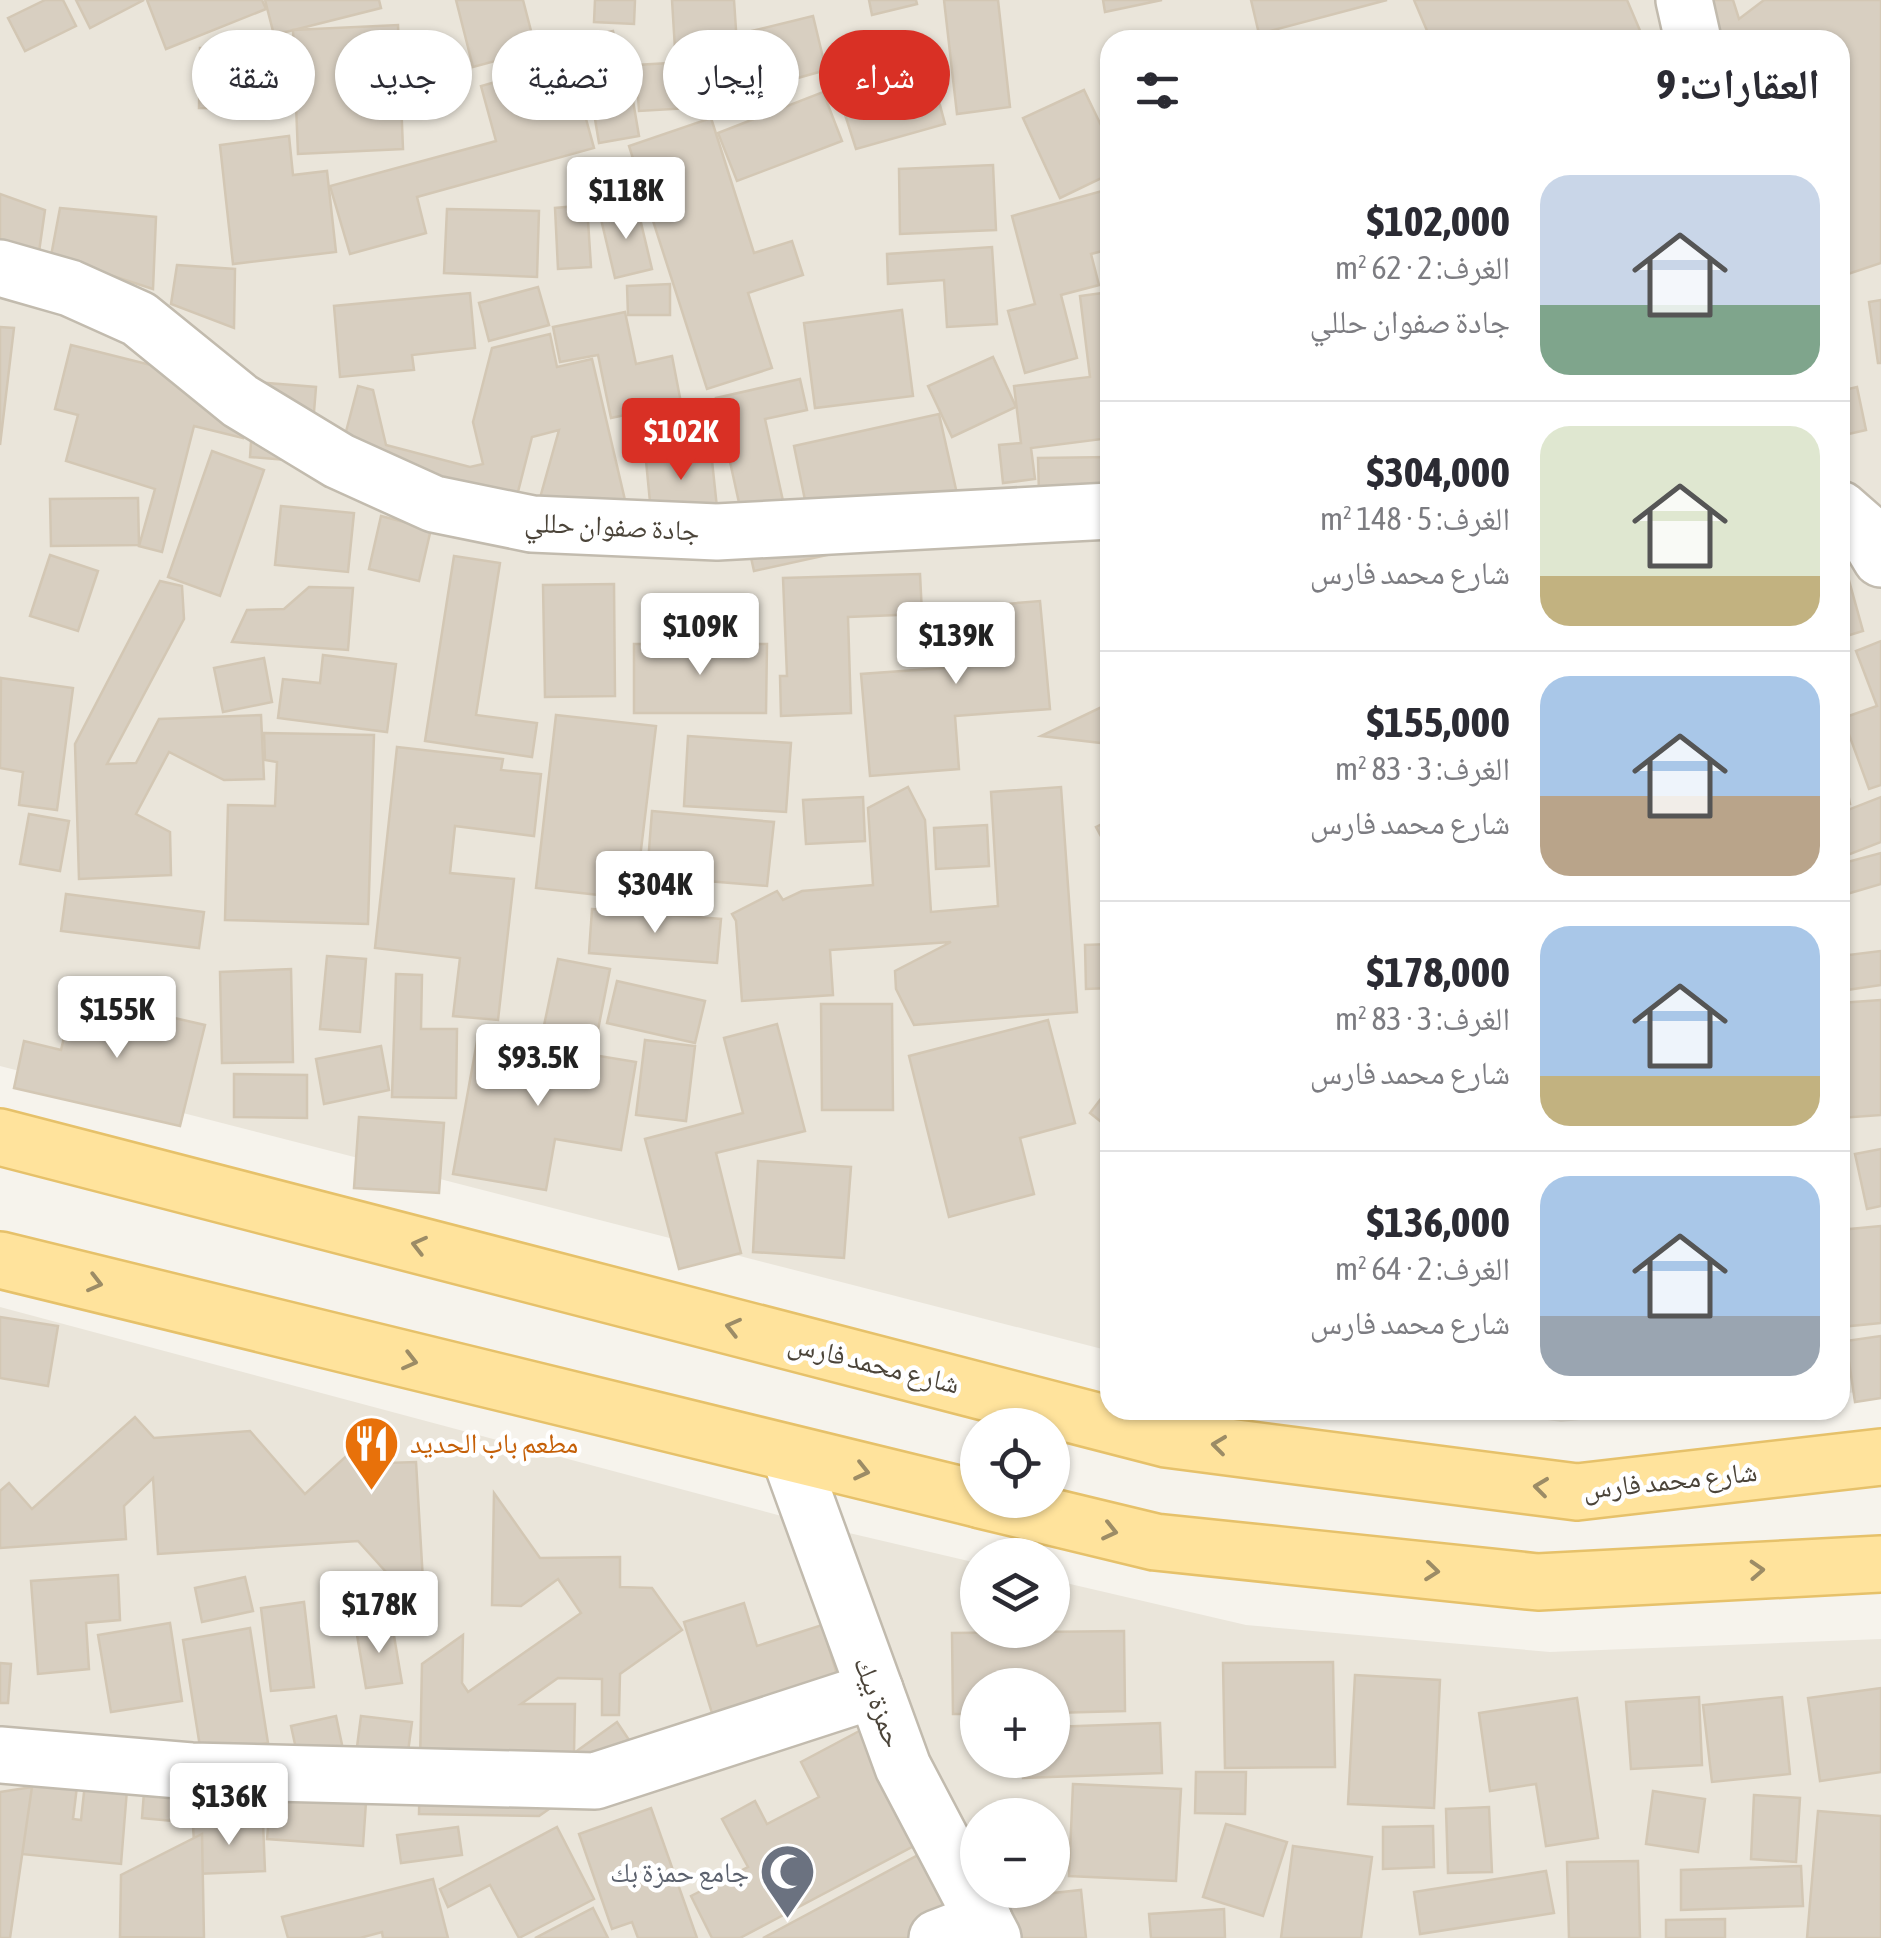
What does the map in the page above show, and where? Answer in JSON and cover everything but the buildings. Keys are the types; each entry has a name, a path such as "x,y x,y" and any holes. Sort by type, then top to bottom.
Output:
{"main road":[{"name":"شارع محمد فارس","path":"0,1137 1166,1438 1577,1492 1881,1457"},
{"path":"0,1260 960,1495"},
{"path":"1054,1518 1155,1542 1538,1582 1881,1564"}],"street":[{"path":"1684,0 1692,30"},
{"name":"جادة صفوان حللي","path":"0,268 70,288 138,319 240,401 339,461 434,504 532,524 717,532 1100,512"},
{"path":"1850,518 1863,529 1881,559"},
{"name":"حمزة بيك","path":"789,1454 902,1767 972,1932"},
{"path":"0,1755 191,1771 595,1781 874,1690"}],"shaded area":[{"path":"0,0 1881,0 1881,1389 1850,1393 1850,30 1100,30 1100,1348 0,1066"},
{"path":"0,1307 815,1525 960,1559 960,1648 1070,1648 1070,1584 1246,1625 1550,1652 1881,1639 1881,1938 0,1938"}],"place":[{"name":"مطعم باب الحديد","path":"371,1492"},
{"name":"جامع حمزة بك","path":"788,1921"}]}
